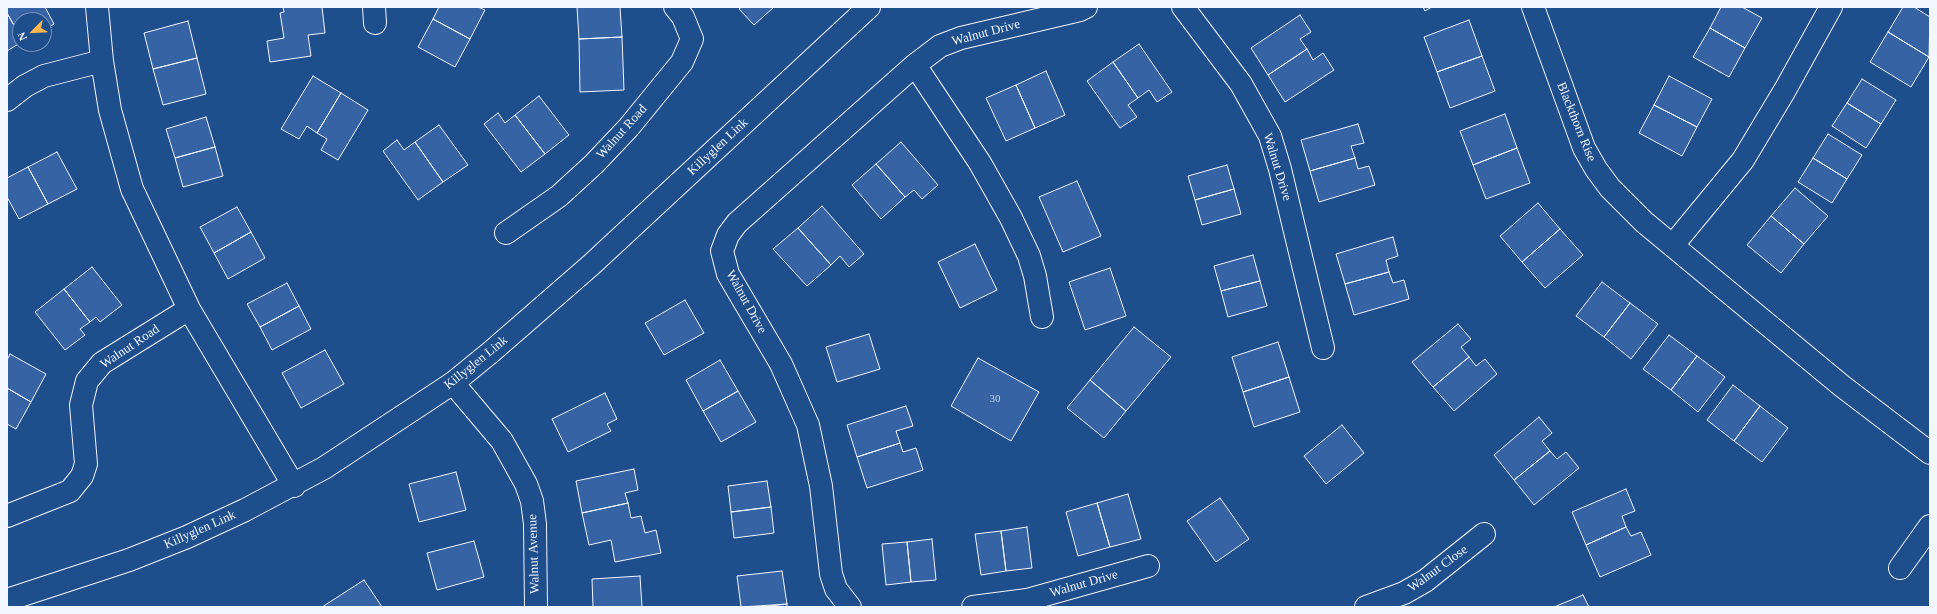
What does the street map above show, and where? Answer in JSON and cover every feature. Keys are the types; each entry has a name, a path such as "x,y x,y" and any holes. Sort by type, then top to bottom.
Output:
{"street":[{"path":"97,7 102,61 110,110 132,189 189,309 294,486"},
{"name":"Walnut Road","path":"506,233 559,196 594,164 629,127 682,62 692,39 683,17 675,7"},
{"name":"Killyglen Link","path":"7,600 130,560 206,528 294,486 354,449 453,383 491,352 591,264 869,7"},
{"name":"Walnut Drive","path":"850,607 836,589 831,574 821,486 808,425 781,364 728,274 722,252 728,235 737,223 915,65 940,46 961,38 1080,10 1086,7"},
{"name":"Walnut Drive","path":"1183,7 1241,84 1270,136 1280,169 1323,348"},
{"name":"Blackthorn Rise","path":"1533,7 1586,153 1610,188 1644,222 1842,386 1930,453"},
{"path":"1673,245 1744,160 1786,90 1831,7"},
{"path":"7,100 25,86 44,76 102,61"},
{"path":"915,65 980,163 1008,211 1029,256 1035,276 1042,317"},
{"name":"Walnut Road","path":"7,516 70,491 82,476 86,464 81,405 86,381 102,363 189,309"},
{"name":"Walnut Avenue","path":"453,383 502,441 526,484 532,501 535,524 536,607"},
{"path":"1900,568 1930,526"},
{"name":"Walnut Close","path":"1366,607 1404,593 1425,581 1484,534"},
{"name":"Walnut Drive","path":"973,607 1027,600 1148,566"}],"building":[{"path":"7,7 45,7 48,12 12,12 12,22 7,13"},
{"path":"283,7 322,7 325,33 308,35 311,56 270,62 267,41 284,38 280,13 284,12"},
{"path":"439,7 478,7 485,10 470,39 433,19"},
{"path":"577,7 620,7 622,37 579,39"},
{"path":"742,7 774,7 754,25 739,9"},
{"path":"1423,7 1432,7 1425,11"},
{"path":"1721,7 1742,7 1762,18 1745,48 1710,28"},
{"path":"1903,7 1914,7 1930,17 1929,57 1888,32"},
{"path":"7,13 12,22 12,48 7,51"},
{"path":"1300,15 1311,32 1300,39 1307,49 1268,75 1251,48"},
{"path":"433,19 470,39 455,67 418,47"},
{"path":"1469,20 1482,56 1437,72 1424,37"},
{"path":"188,21 197,58 153,69 144,33"},
{"path":"1710,28 1745,48 1729,77 1693,57"},
{"path":"1888,32 1929,57 1911,87 1870,62"},
{"path":"622,37 624,90 580,92 579,39"},
{"path":"1139,44 1172,92 1157,102 1149,90 1138,98 1113,62"},
{"path":"1307,49 1313,60 1323,53 1334,70 1285,102 1268,75"},
{"path":"1482,56 1495,91 1450,108 1437,72"},
{"path":"197,58 206,94 163,105 153,69"},
{"path":"1113,62 1138,98 1128,105 1137,117 1120,128 1087,81"},
{"path":"1046,71 1065,115 1035,128 1016,85"},
{"path":"313,76 341,93 317,133 307,126 299,139 281,129"},
{"path":"1669,76 1712,99 1697,127 1654,105"},
{"path":"1862,79 1896,100 1881,124 1847,103"},
{"path":"1016,85 1035,128 1006,141 986,98"},
{"path":"341,93 368,110 338,160 321,150 327,139 317,133"},
{"path":"539,96 569,135 545,154 515,115"},
{"path":"1847,103 1881,124 1866,148 1832,126"},
{"path":"1654,105 1697,127 1682,156 1639,133"},
{"path":"498,113 505,123 515,115 545,154 521,172 484,124"},
{"path":"1505,114 1517,148 1473,165 1460,131"},
{"path":"206,117 215,147 175,158 166,129"},
{"path":"1358,124 1364,143 1351,146 1355,158 1310,171 1301,140"},
{"path":"439,125 468,165 443,182 415,142"},
{"path":"1828,134 1862,155 1847,179 1813,158"},
{"path":"397,140 404,150 415,142 443,182 418,200 383,151"},
{"path":"901,142 938,185 922,199 914,190 905,197 876,164"},
{"path":"215,147 223,176 183,187 175,158"},
{"path":"1517,148 1530,183 1486,199 1473,165"},
{"path":"57,152 77,189 48,204 28,167"},
{"path":"1355,158 1358,169 1369,166 1375,185 1319,202 1310,171"},
{"path":"1813,158 1847,179 1832,203 1798,182"},
{"path":"876,164 905,197 881,219 852,185"},
{"path":"1227,165 1234,189 1195,200 1188,176"},
{"path":"28,167 48,204 19,219 7,197 7,178"},
{"path":"1077,181 1101,236 1063,252 1039,197"},
{"path":"1795,188 1828,216 1804,244 1771,216"},
{"path":"1234,189 1241,214 1202,225 1195,200"},
{"path":"1538,203 1560,229 1522,262 1500,236"},
{"path":"822,206 864,254 849,267 840,256 831,265 798,228"},
{"path":"237,207 251,232 214,253 200,227"},
{"path":"1771,216 1804,244 1781,273 1747,245"},
{"path":"798,228 831,265 807,286 773,249"},
{"path":"1560,229 1583,255 1545,288 1522,262"},
{"path":"251,232 265,258 228,279 214,253"},
{"path":"1393,237 1398,256 1386,260 1389,272 1345,284 1336,254"},
{"path":"975,244 997,290 960,308 938,262"},
{"path":"1253,255 1260,281 1221,291 1214,266"},
{"path":"92,267 122,305 100,322 96,317 90,322 64,289"},
{"path":"1110,268 1126,316 1085,330 1069,282"},
{"path":"1389,272 1393,283 1404,280 1409,299 1354,315 1345,284"},
{"path":"1260,281 1267,306 1228,317 1221,291"},
{"path":"1602,282 1630,303 1604,337 1576,316"},
{"path":"287,283 299,306 260,327 247,304"},
{"path":"64,289 90,322 80,329 85,335 65,350 35,312"},
{"path":"685,300 704,333 664,355 645,323"},
{"path":"1630,303 1658,324 1631,359 1604,337"},
{"path":"299,306 311,329 272,350 260,327"},
{"path":"1458,324 1471,339 1461,347 1469,357 1433,387 1412,362"},
{"path":"1134,327 1171,357 1126,411 1090,380"},
{"path":"869,334 880,369 837,382 826,347"},
{"path":"1669,335 1697,356 1671,390 1643,369"},
{"path":"1278,342 1289,377 1243,392 1232,357"},
{"path":"325,350 344,384 301,408 282,373"},
{"path":"10,354 46,374 31,402 7,388 7,360"},
{"path":"1697,356 1725,377 1698,412 1671,390"},
{"path":"1469,357 1476,366 1485,359 1497,374 1454,411 1433,387"},
{"path":"978,358 1039,392 1011,441 951,406"},
{"path":"720,360 738,391 703,411 686,380"},
{"path":"1289,377 1300,412 1254,427 1243,392"},
{"path":"1090,380 1126,411 1104,438 1067,408"},
{"path":"1733,385 1760,406 1734,441 1707,420"},
{"path":"7,388 31,402 16,429 7,424"},
{"path":"738,391 756,422 721,442 703,411"},
{"path":"605,393 617,419 607,424 611,431 568,452 552,419"},
{"path":"906,406 913,426 896,431 900,443 857,457 847,425"},
{"path":"1760,406 1788,428 1762,462 1734,441"},
{"path":"1539,417 1552,433 1542,441 1550,451 1514,480 1494,455"},
{"path":"1342,425 1364,453 1326,484 1304,456"},
{"path":"900,443 903,452 916,448 923,470 867,488 857,457"},
{"path":"1550,451 1557,459 1566,452 1579,468 1534,505 1514,480"},
{"path":"634,469 638,490 625,493 628,503 582,513 576,481"},
{"path":"456,472 466,510 419,522 409,484"},
{"path":"767,481 771,507 731,512 728,486"},
{"path":"1626,489 1635,511 1622,516 1626,527 1586,545 1572,512"},
{"path":"1128,494 1141,539 1110,547 1097,503"},
{"path":"1220,498 1249,539 1216,562 1187,521"},
{"path":"628,503 631,518 641,516 645,533 656,530 661,553 615,562 611,540 589,545 582,513"},
{"path":"1097,503 1110,547 1078,556 1066,512"},
{"path":"771,507 774,533 734,538 731,512"},
{"path":"1027,527 1032,568 1006,571 1001,531"},
{"path":"1626,527 1631,536 1641,532 1651,555 1600,577 1586,545"},
{"path":"1001,531 1006,571 981,575 975,534"},
{"path":"932,539 936,580 911,582 907,542"},
{"path":"474,541 484,577 437,590 427,553"},
{"path":"907,542 911,582 886,585 882,544"},
{"path":"782,571 787,604 741,607 737,576"},
{"path":"640,576 642,607 593,607 592,579"},
{"path":"364,580 382,607 322,607"},
{"path":"1583,595 1589,607 1554,607"},
{"path":"787,604 787,607 761,607"}]}
